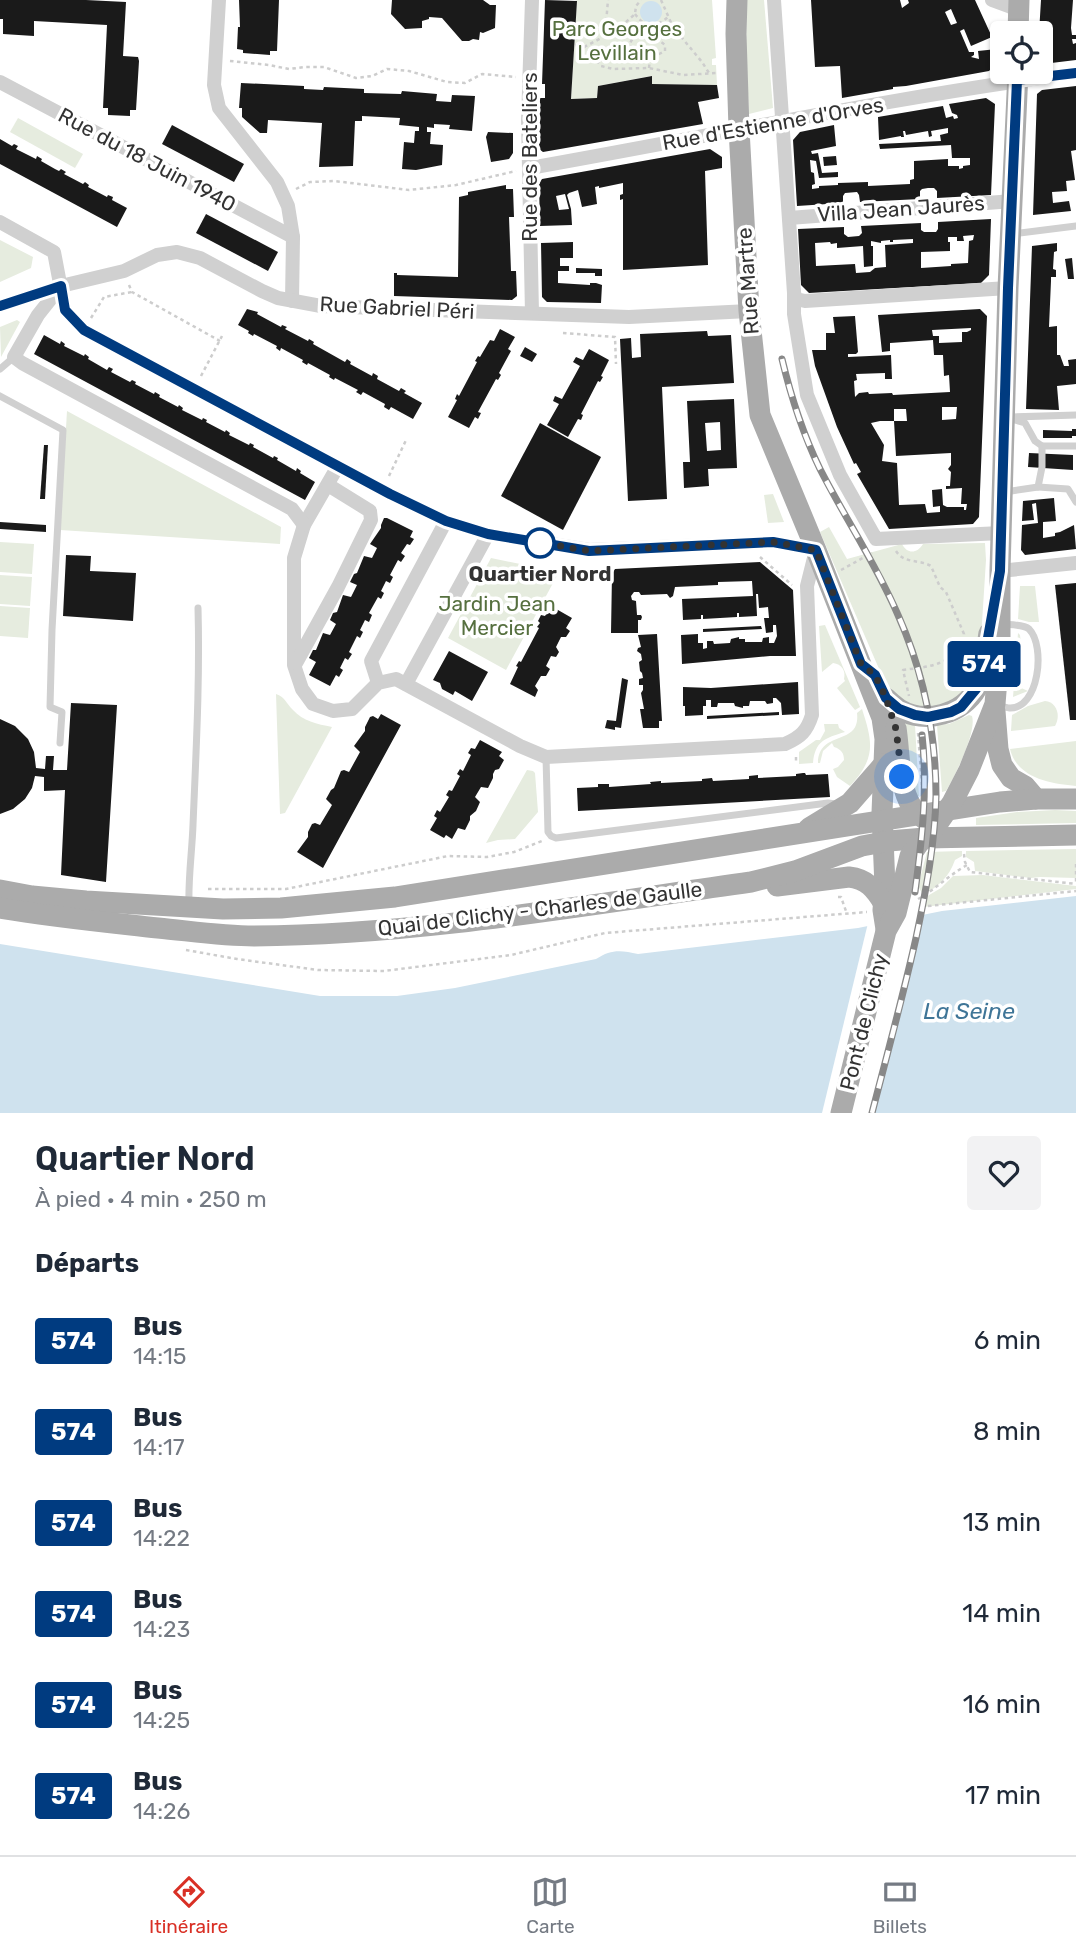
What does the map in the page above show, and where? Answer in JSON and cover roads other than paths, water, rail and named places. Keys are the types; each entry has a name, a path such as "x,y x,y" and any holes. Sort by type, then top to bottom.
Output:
{"main road":[{"name":"Rue Martre","path":"737,0 739,129 749,311 760,415 882,718 888,838"},
{"path":"1017,84 1004,417 1001,624 995,704 998,750 1002,765 1011,778 1025,786 1036,799"},
{"path":"886,698 899,709 928,717 951,712 969,699 981,677 1000,571"},
{"path":"861,664 875,675 886,698 896,729 902,777 910,802 928,821"},
{"name":"Pont de Clichy","path":"882,895 910,856 928,821 969,771 995,704"},
{"path":"802,833 850,803 884,764"},
{"name":"Quai de Clichy - Charles de Gaulle","path":"0,908 87,921 251,936 348,933 478,920 751,882 795,871 928,821 1036,799 1076,799"},
{"name":"Quai de Clichy - Charles de Gaulle","path":"928,821 962,846 1076,835"},
{"name":"Quai de Clichy - Charles de Gaulle","path":"0,890 86,901 189,898 223,909 281,908 395,897 802,833 888,838"},
{"name":"Pont de Clichy","path":"841,1113 886,931 896,913 882,895 888,838"},
{"path":"751,882 777,886 851,877 863,880 882,895"}],"street":[{"path":"219,0 215,85 219,108 277,182 288,206 293,237 292,301"},
{"name":"Rue des Bateliers","path":"531,313 528,120 532,0"},
{"path":"774,0 795,294 794,314 807,395 840,475 878,544 1001,533"},
{"path":"992,0 1011,7 1019,16"},
{"name":"Rue d'Estienne d'Orves","path":"1053,74 1076,73"},
{"name":"Rue d'Estienne d'Orves","path":"530,168 990,81"},
{"name":"Rue du 18 Juin 1940","path":"0,82 293,237"},
{"name":"Villa Jean Jaurès","path":"789,218 1013,201"},
{"path":"0,222 54,252 65,310 84,330 446,521 488,534 589,551 750,542 786,543 816,550 807,586 812,715 807,730 785,744 546,757 520,746 396,679 378,683 352,709 333,711 313,704 302,688 294,665 294,558 304,525 338,466"},
{"name":"Rue Gabriel Péri","path":"0,306 61,286 124,271 157,255 177,252 200,258 262,291 292,301 321,306 629,317 749,311"},
{"path":"61,286 38,315 14,357 292,509 304,525"},
{"path":"795,294 805,301 1008,288"},
{"path":"294,665 338,587 371,520 370,511 328,485"},
{"path":"378,683 371,661 446,521"},
{"path":"406,684 488,534"},
{"path":"1000,571 1076,563"}],"lane":[{"path":"1011,234 1076,226"},
{"path":"0,369 14,357"},
{"path":"0,396 63,430 50,707 62,712 60,743"},
{"path":"1004,417 1076,415"},
{"path":"1004,417 1025,423 1035,441 1042,446 1076,446"},
{"path":"1038,486 1042,446"},
{"path":"1002,492 1038,486 1068,489 1076,502"},
{"path":"189,898 200,662 198,608"},
{"path":"995,704 1008,708 1018,707 1025,702 1035,684 1038,666 1037,647 1028,629 1001,624"},
{"path":"546,757 548,832 551,836 561,838 828,803 836,804 837,811"}],"water":[{"path":"651,1 659,4 662,12 659,20 651,23 643,20 640,12 643,4"},
{"name":"La Seine","path":"1076,896 1076,1113 0,1113 0,944 320,996 397,996 455,988 596,959 616,951 638,954 858,928 942,911"}],"railway":[{"path":"782,359 798,415 814,456 880,578 907,636 921,681 934,749 935,814 926,885 911,960 872,1113"},
{"path":"915,892 924,794 922,735"}],"place":[{"name":"Quartier Nord","path":"540,543"}],"park label":[{"name":"Parc Georges Levillain","path":"617,41"},
{"name":"Jardin Jean Mercier","path":"497,616"}]}
